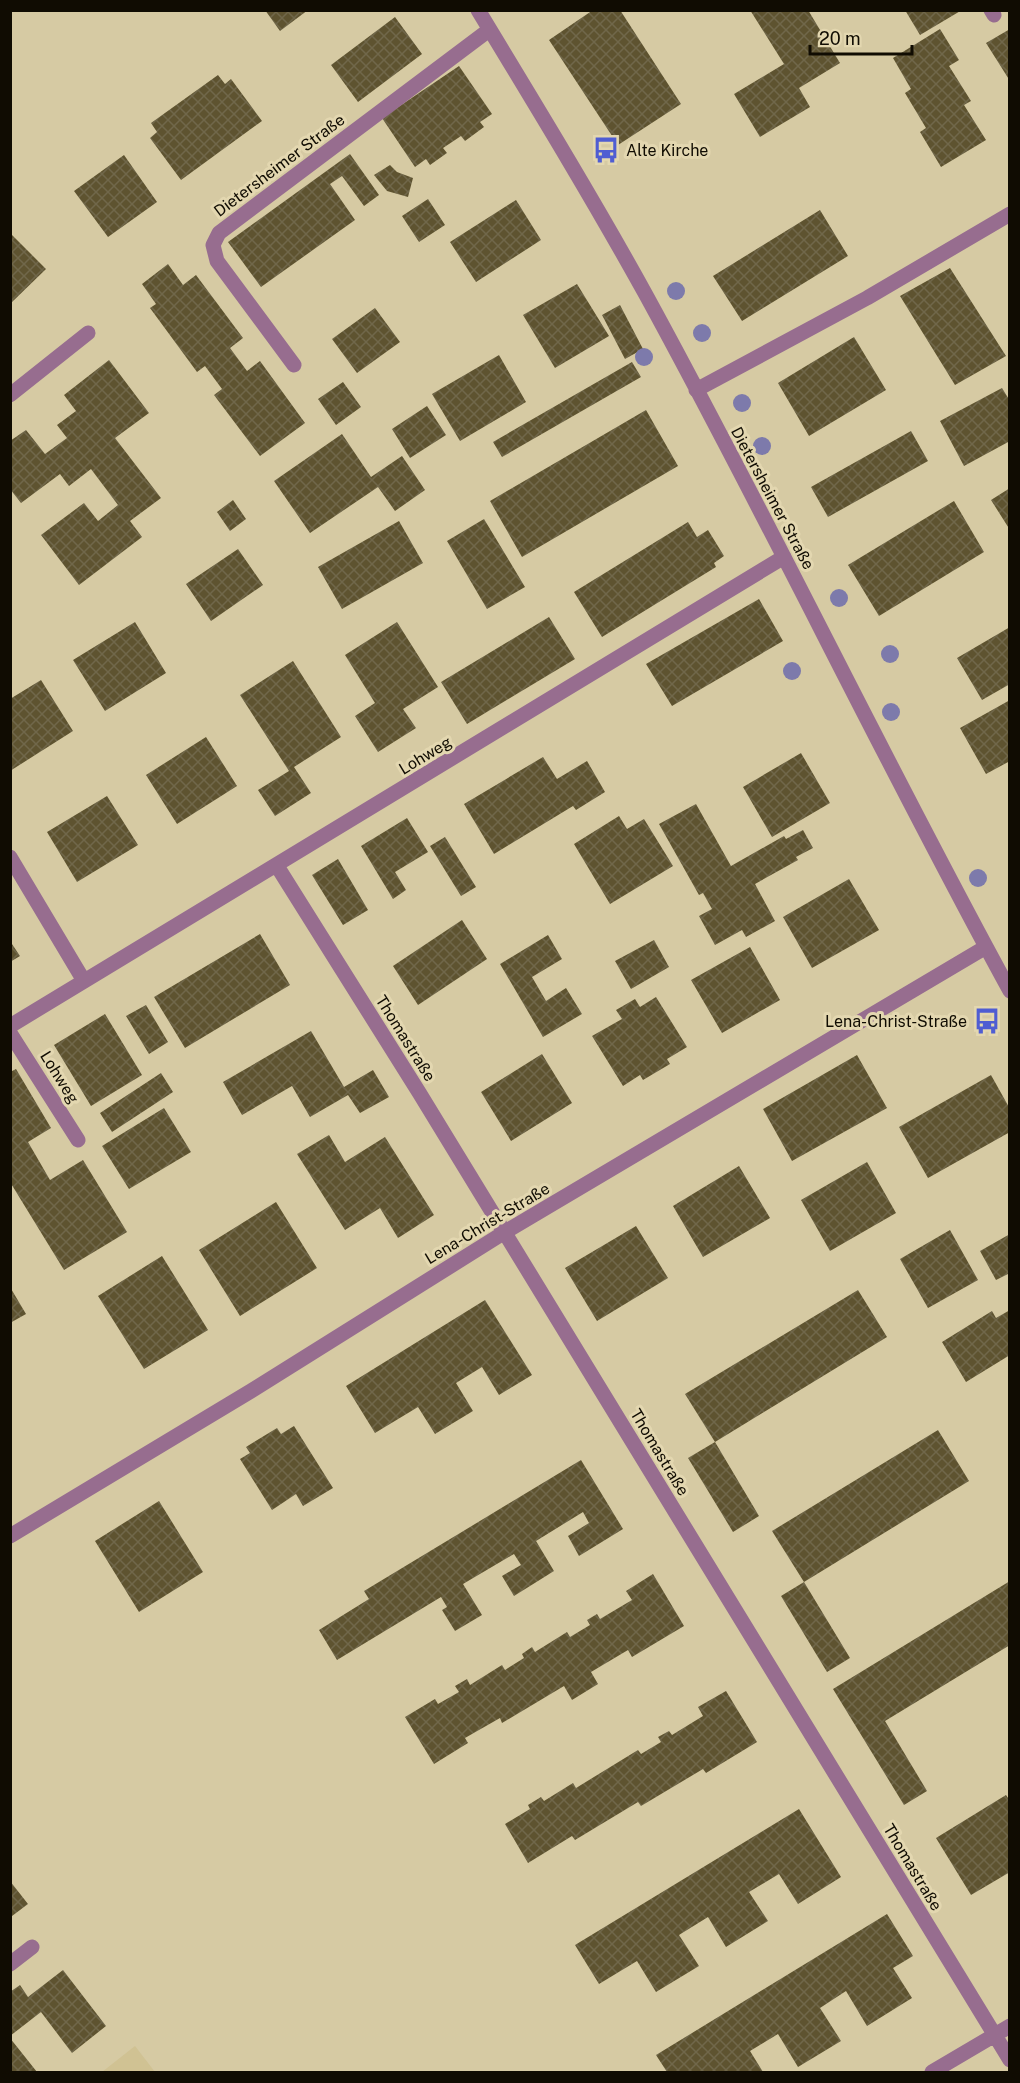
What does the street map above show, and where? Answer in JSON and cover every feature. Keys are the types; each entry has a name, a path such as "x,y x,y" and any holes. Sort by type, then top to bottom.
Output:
{"street":[{"name":"Dietersheimer Straße","path":"478,10 619,248 784,557 901,789 1010,991"},
{"name":"Dietersheimer Straße","path":"294,365 217,261 213,245 219,233 489,30"},
{"path":"696,390 867,298 1010,214"},
{"path":"10,395 88,333"},
{"name":"Lohweg","path":"10,1026 784,557"},
{"path":"10,857 84,981"},
{"name":"Thomastraße","path":"277,866 504,1232 1010,2060"},
{"name":"Lena-Christ-Straße","path":"10,1536 251,1391 504,1232 986,947"},
{"name":"Lohweg","path":"10,1032 78,1140"},
{"path":"10,1964 32,1947"},
{"path":"932,2073 1010,2026"}],"shaded area":[{"path":"135,2046 155,2072 102,2072"}],"building":[{"path":"265,10 308,10 280,31"},
{"path":"593,10 620,10 681,104 618,145 549,40"},
{"path":"750,10 808,10 840,63 799,88 810,107 760,137 734,94 784,64"},
{"path":"905,10 962,10 920,35"},
{"path":"395,17 422,54 358,102 331,65"},
{"path":"940,29 959,60 949,66 971,101 964,105 986,140 941,167 920,132 926,128 905,93 911,89 893,58"},
{"path":"1010,29 1010,81 986,43"},
{"path":"459,66 492,114 480,122 484,127 465,141 461,136 443,148 447,153 430,165 426,159 415,167 382,118"},
{"path":"218,75 225,84 231,79 262,121 181,180 150,138 157,132 151,123"},
{"path":"350,154 379,195 364,206 342,176 330,184 355,220 261,287 228,242"},
{"path":"124,155 157,202 108,237 74,191"},
{"path":"390,165 397,172 413,178 408,197 387,191 374,175"},
{"path":"428,199 445,225 419,242 402,216"},
{"path":"516,200 541,240 476,282 450,242"},
{"path":"820,210 848,256 742,321 713,276"},
{"path":"10,233 46,269 10,304"},
{"path":"168,264 183,285 196,275 243,338 230,348 247,371 260,361 305,423 260,456 214,395 222,389 205,366 197,372 150,308 156,304 142,284"},
{"path":"950,268 1006,356 955,385 900,296"},
{"path":"577,284 609,336 555,368 523,315"},
{"path":"620,305 643,349 625,359 602,315"},
{"path":"375,308 400,342 357,373 332,339"},
{"path":"854,337 886,390 809,436 778,383"},
{"path":"499,355 526,402 460,441 432,394"},
{"path":"109,360 149,413 115,438 161,498 130,521 142,537 79,585 41,535 84,503 98,521 118,505 91,469 69,486 60,474 21,503 10,489 10,441 26,430 45,454 67,438 57,425 76,411 64,395"},
{"path":"632,362 641,377 502,457 493,442"},
{"path":"343,382 361,407 336,425 318,399"},
{"path":"1002,388 1010,401 1010,441 964,466 940,421"},
{"path":"427,406 446,435 410,458 392,429"},
{"path":"646,410 678,466 522,557 490,501"},
{"path":"911,431 928,461 828,517 811,487"},
{"path":"342,434 371,477 402,456 425,490 395,511 378,487 310,533 274,481"},
{"path":"1010,488 1010,530 991,500"},
{"path":"233,500 246,519 230,531 217,512"},
{"path":"954,501 984,552 879,616 848,565"},
{"path":"484,519 525,587 487,609 447,541"},
{"path":"399,521 423,563 342,609 318,567"},
{"path":"688,522 697,537 708,530 724,556 714,563 716,567 602,637 574,592"},
{"path":"238,549 263,585 211,621 186,584"},
{"path":"759,599 783,641 672,706 646,664"},
{"path":"549,617 575,659 467,724 441,682"},
{"path":"135,622 166,673 105,711 73,660"},
{"path":"397,622 438,687 403,709 416,728 378,752 355,716 375,703 345,655"},
{"path":"1010,627 1010,684 982,700 957,658"},
{"path":"293,661 341,737 294,767 311,793 275,816 258,790 289,771 240,695"},
{"path":"41,680 73,731 10,771 10,699"},
{"path":"1010,700 1010,761 986,774 960,728"},
{"path":"206,737 237,786 177,824 146,775"},
{"path":"801,753 830,803 772,837 743,787"},
{"path":"543,757 557,779 587,761 605,792 576,810 573,806 494,854 464,804"},
{"path":"107,796 138,845 77,882 47,832"},
{"path":"696,804 731,866 784,836 786,839 803,830 813,848 796,857 798,860 755,884 775,921 746,937 742,930 715,945 699,916 712,909 703,893 699,895 659,824"},
{"path":"619,816 627,829 644,819 673,866 610,904 574,844"},
{"path":"407,818 428,852 395,872 406,890 393,899 361,846"},
{"path":"445,837 476,887 461,896 430,846"},
{"path":"338,859 368,910 343,925 312,875"},
{"path":"849,879 879,930 812,968 783,917"},
{"path":"462,920 487,959 418,1005 393,966"},
{"path":"260,934 290,985 185,1048 154,997"},
{"path":"548,935 562,959 532,977 546,1001 566,988 582,1014 543,1037 500,964"},
{"path":"654,940 669,967 631,989 615,961"},
{"path":"10,941 20,956 10,962"},
{"path":"750,947 780,1000 722,1033 691,980"},
{"path":"656,997 687,1047 667,1059 670,1064 643,1080 640,1075 623,1086 592,1036 622,1019 616,1010 635,999 640,1007"},
{"path":"146,1005 168,1042 149,1054 126,1016"},
{"path":"105,1014 142,1075 91,1106 54,1045"},
{"path":"311,1031 344,1087 373,1070 389,1097 360,1113 348,1095 310,1117 292,1086 242,1115 223,1082"},
{"path":"542,1054 572,1103 511,1141 481,1092"},
{"path":"857,1055 887,1108 792,1161 763,1109"},
{"path":"16,1069 51,1128 28,1142 50,1180 83,1160 127,1232 64,1270 10,1182 10,1072"},
{"path":"161,1073 173,1092 112,1132 100,1113"},
{"path":"991,1075 1010,1109 1010,1132 928,1178 899,1127"},
{"path":"164,1108 191,1152 129,1189 102,1146"},
{"path":"329,1135 345,1162 385,1137 434,1215 398,1238 380,1208 345,1230 297,1154"},
{"path":"867,1162 896,1213 830,1251 801,1200"},
{"path":"739,1166 770,1218 703,1257 673,1206"},
{"path":"276,1202 317,1268 240,1316 199,1250"},
{"path":"636,1226 668,1278 597,1321 565,1268"},
{"path":"950,1230 978,1280 928,1308 900,1259"},
{"path":"1010,1234 1010,1273 996,1280 980,1251"},
{"path":"162,1256 208,1330 144,1369 98,1296"},
{"path":"10,1287 26,1314 10,1323"},
{"path":"858,1290 887,1337 715,1442 685,1394"},
{"path":"485,1300 532,1375 499,1395 482,1367 456,1383 473,1411 435,1434 418,1407 375,1433 346,1386"},
{"path":"1010,1310 1010,1355 966,1382 942,1342 992,1311 996,1318"},
{"path":"294,1426 333,1488 303,1506 296,1494 272,1510 240,1459 250,1453 246,1447 277,1428 281,1434"},
{"path":"938,1430 969,1481 804,1582 772,1531"},
{"path":"715,1442 759,1516 733,1532 688,1458"},
{"path":"581,1460 623,1529 579,1556 568,1536 589,1523 583,1512 536,1541 554,1571 514,1596 502,1576 521,1565 514,1554 463,1584 482,1615 455,1631 442,1610 447,1607 441,1597 337,1660 319,1630 369,1599 364,1591"},
{"path":"159,1501 203,1572 139,1612 95,1541"},
{"path":"653,1574 684,1626 632,1657 628,1650 591,1672 598,1684 572,1700 564,1686 502,1723 500,1718 465,1738 468,1743 434,1764 405,1717 435,1699 438,1704 459,1692 455,1686 467,1679 470,1685 502,1665 505,1670 524,1658 522,1654 532,1647 535,1652 567,1632 570,1637 590,1625 587,1620 597,1614 600,1619 632,1600 626,1591"},
{"path":"1010,1581 1010,1645 885,1721 927,1791 904,1805 833,1689"},
{"path":"804,1582 850,1658 827,1672 781,1596"},
{"path":"726,1691 757,1742 706,1773 703,1769 641,1806 638,1802 575,1840 572,1836 528,1863 505,1824 530,1809 528,1805 541,1797 544,1801 573,1783 576,1788 638,1750 641,1754 661,1742 658,1737 669,1731 672,1735 703,1716 698,1707"},
{"path":"1006,1795 1010,1801 1010,1872 971,1895 936,1838"},
{"path":"799,1809 841,1877 798,1904 779,1874 749,1892 768,1921 726,1947 708,1917 679,1935 699,1966 656,1992 637,1961 599,1984 575,1945"},
{"path":"10,1881 28,1904 12,1916 10,1914"},
{"path":"887,1914 913,1956 893,1968 912,1998 867,2026 846,1991 820,2008 841,2041 798,2067 778,2034 750,2051 763,2072 667,2072 656,2055"},
{"path":"63,1970 106,2026 72,2053 41,2012 10,2036 10,1992 20,1985 28,1997"},
{"path":"10,2038 37,2072 10,2072"}],"place":[{"name":"Alte Kirche","path":"606,150"},
{"name":"Lena-Christ-Straße","path":"987,1021"}]}
